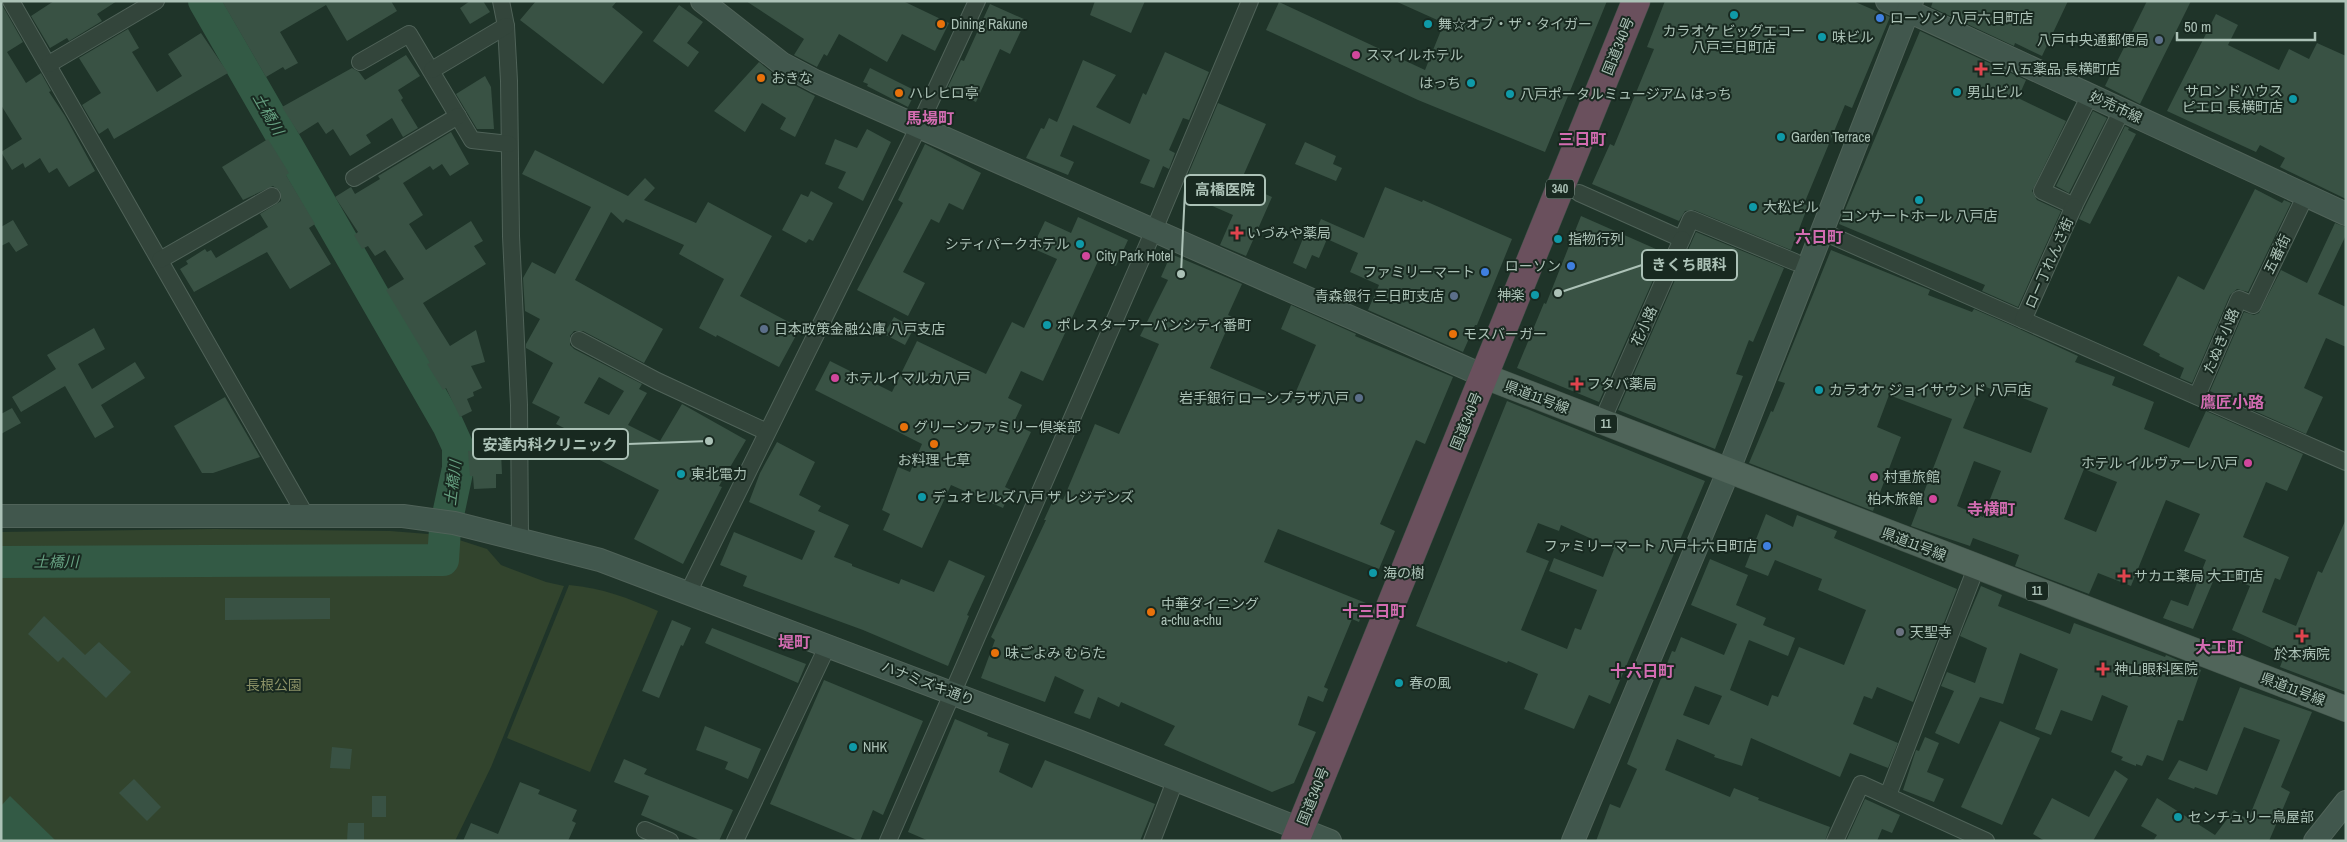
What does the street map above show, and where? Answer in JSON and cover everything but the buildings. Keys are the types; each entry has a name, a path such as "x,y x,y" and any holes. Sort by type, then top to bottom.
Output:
{"highway":[{"name":"国道340号","path":"1298,835 1636,1"}],"main road":[{"name":"県道11号線","path":"1484,376 1976,568 2346,709"}],"street":[{"path":"11,1 49,64 306,516"},
{"path":"49,64 156,1"},
{"path":"501,1 506,26 510,81 511,236 519,405 520,538"},
{"path":"702,1 781,62 814,81 1484,376"},
{"path":"688,593 919,126 977,1"},
{"path":"888,841 1154,230 1250,1"},
{"name":"妙売市線","path":"1887,1 1910,6 2346,214"},
{"path":"1573,841 1728,472 1910,6"},
{"path":"432,70 506,26"},
{"path":"360,62 409,34 472,140 509,144"},
{"path":"2074,206 2042,191 2086,103"},
{"path":"354,178 458,116"},
{"name":"ロー丁れんさ街","path":"2023,320 2074,206 2118,118"},
{"path":"1579,193 1682,239"},
{"path":"160,260 272,196"},
{"name":"五番街","path":"2253,306 2302,203"},
{"name":"花小路","path":"1606,412 1691,219 1795,262"},
{"path":"1821,231 2346,462"},
{"name":"たぬき小路","path":"2197,396 2239,299 2253,306"},
{"path":"580,340 657,382 767,432"},
{"name":"ハナミズキ通り","path":"1,516 403,516 440,520 520,538 600,560 828,644 1175,781 1298,835 1330,841"},
{"path":"1888,795 1976,568"},
{"path":"735,841 828,644"},
{"path":"1152,841 1175,781"},
{"path":"1834,841 1861,784 1986,841"},
{"path":"2315,841 2346,802"},
{"path":"645,830 670,841"}],"green space":[{"name":"長根公園","path":"215,529 390,531 450,537 487,549 501,565 546,582 564,586 491,767 455,841 1,841 1,532"},
{"path":"569,585 593,588 615,594 658,611 590,772 507,738"}],"shaded area":[{"path":"10,796 56,841 1,841 1,806"}],"waterway":[{"name":"土橋川","path":"1,562 443,560 445,529 458,468 458,447 448,425 204,1"}],"place":[{"name":"カラオケ ビッグエコー 八戸三日町店","path":"1734,15"},
{"name":"ローソン 八戸六日町店","path":"1880,18"},
{"name":"Dining Rakune","path":"941,24"},
{"name":"舞☆オブ・ザ・タイガー","path":"1428,24"},
{"name":"味ビル","path":"1822,37"},
{"name":"八戸中央通郵便局","path":"2159,40"},
{"name":"スマイルホテル","path":"1356,55"},
{"name":"三八五薬品 長横町店","path":"1981,69"},
{"name":"おきな","path":"761,78"},
{"name":"はっち","path":"1471,83"},
{"name":"男山ビル","path":"1957,92"},
{"name":"ハレヒロ亭","path":"899,93"},
{"name":"八戸ポータルミュージアム はっち","path":"1510,94"},
{"name":"サロンドハウス ピエロ 長横町店","path":"2293,99"},
{"name":"Garden Terrace","path":"1781,137"},
{"name":"コンサートホール 八戸店","path":"1919,200"},
{"name":"大松ビル","path":"1753,207"},
{"name":"いづみや薬局","path":"1237,233"},
{"name":"指物行列","path":"1558,239"},
{"name":"シティパークホテル","path":"1080,244"},
{"name":"City Park Hotel","path":"1086,256"},
{"name":"ローソン","path":"1571,266"},
{"name":"ファミリーマート","path":"1485,272"},
{"name":"高橋医院","path":"1181,274"},
{"name":"きくち眼科","path":"1558,293"},
{"name":"神楽","path":"1535,295"},
{"name":"青森銀行 三日町支店","path":"1454,296"},
{"name":"ポレスターアーバンシティ番町","path":"1047,325"},
{"name":"日本政策金融公庫 八戸支店","path":"764,329"},
{"name":"モスバーガー","path":"1453,334"},
{"name":"ホテルイマルカ八戸","path":"835,378"},
{"name":"フタバ薬局","path":"1577,384"},
{"name":"カラオケ ジョイサウンド 八戸店","path":"1819,390"},
{"name":"岩手銀行 ローンプラザ八戸","path":"1359,398"},
{"name":"グリーンファミリー倶楽部","path":"904,427"},
{"name":"安達内科クリニック","path":"709,441"},
{"name":"お料理 七草","path":"934,444"},
{"name":"ホテル イルヴァーレ八戸","path":"2248,463"},
{"name":"東北電力","path":"681,474"},
{"name":"村重旅館","path":"1874,477"},
{"name":"デュオヒルズ八戸 ザ レジデンズ","path":"922,497"},
{"name":"柏木旅館","path":"1933,499"},
{"name":"ファミリーマート 八戸十六日町店","path":"1767,546"},
{"name":"海の樹","path":"1373,573"},
{"name":"サカエ薬局 大工町店","path":"2124,576"},
{"name":"中華ダイニング a-chu a-chu","path":"1151,612"},
{"name":"天聖寺","path":"1900,632"},
{"name":"於本病院","path":"2302,636"},
{"name":"味ごよみ むらた","path":"995,653"},
{"name":"神山眼科医院","path":"2103,669"},
{"name":"春の風","path":"1399,683"},
{"name":"NHK","path":"853,747"},
{"name":"センチュリー鳥屋部","path":"2178,817"}],"district":[{"name":"馬場町","path":"930,118"},
{"name":"三日町","path":"1582,139"},
{"name":"六日町","path":"1819,237"},
{"name":"鷹匠小路","path":"2232,402"},
{"name":"寺横町","path":"1991,509"},
{"name":"十三日町","path":"1374,611"},
{"name":"堤町","path":"794,642"},
{"name":"大工町","path":"2219,647"},
{"name":"十六日町","path":"1642,671"}]}
